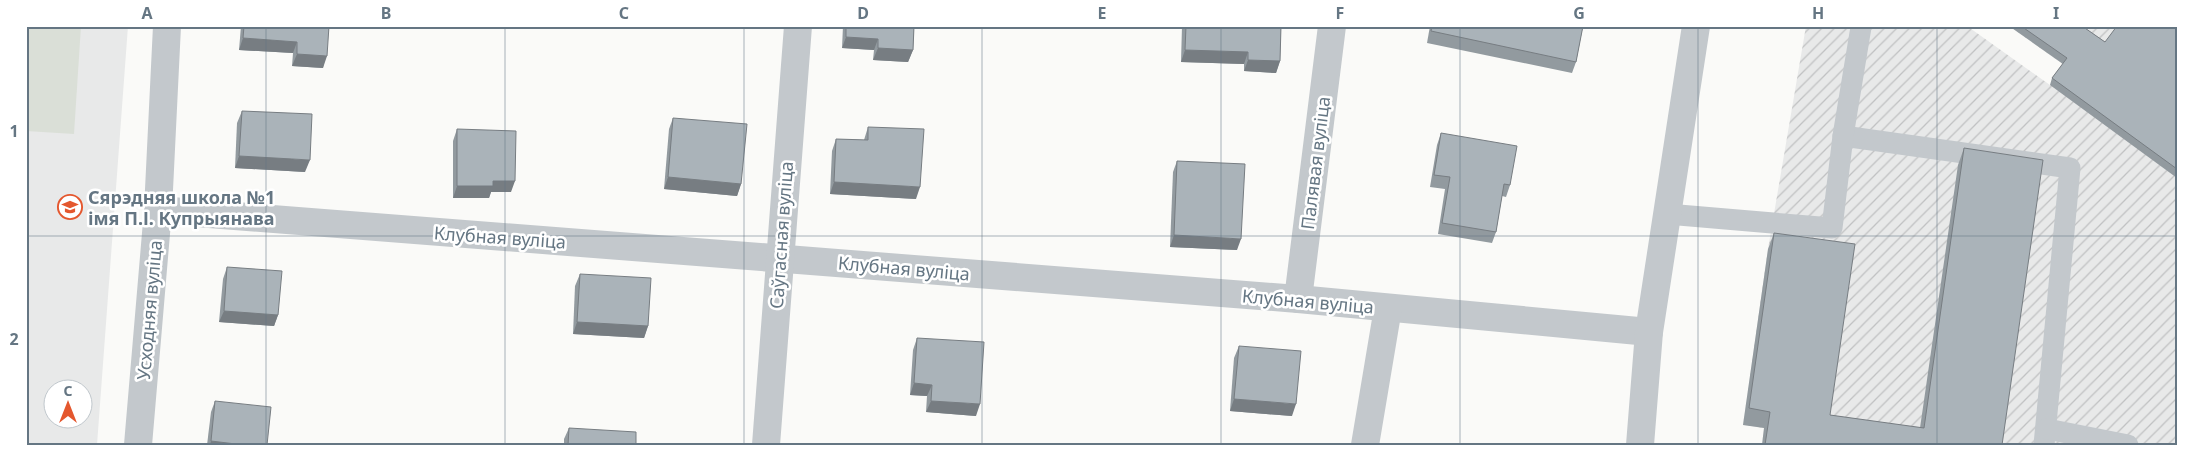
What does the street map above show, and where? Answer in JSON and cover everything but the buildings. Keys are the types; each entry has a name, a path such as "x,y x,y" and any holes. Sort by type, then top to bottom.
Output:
{"street":[{"name":"Усходняя вуліца","path":"138,445 158,210 166,26"},
{"name":"Саўгасная вуліца","path":"766,445 798,26"},
{"name":"Палявая вуліца","path":"1298,299 1332,26"},
{"path":"1640,445 1649,332 1696,26"},
{"name":"Клубная вуліца","path":"158,210 1298,299 1649,332"},
{"path":"1365,445 1388,308"}],"lane":[{"path":"1668,214 1832,228 1842,136 1861,27"},
{"path":"1842,136 2070,168 2046,437 2128,445"}],"shaded area":[{"name":"Сярэдняя школа №1 імя П.І. Купрыянава","path":"26,26 128,26 97,445 26,445"},
{"path":"26,26 81,26 74,134 26,131"},
{"path":"1806,26 1967,26 2050,85 2064,65 2009,26 2177,26 2177,445 1762,445 1764,428 1743,425 1768,249"}],"place":[{"name":"Сярэдняя школа №1 імя П.І. Купрыянава","path":"70,207"}]}
